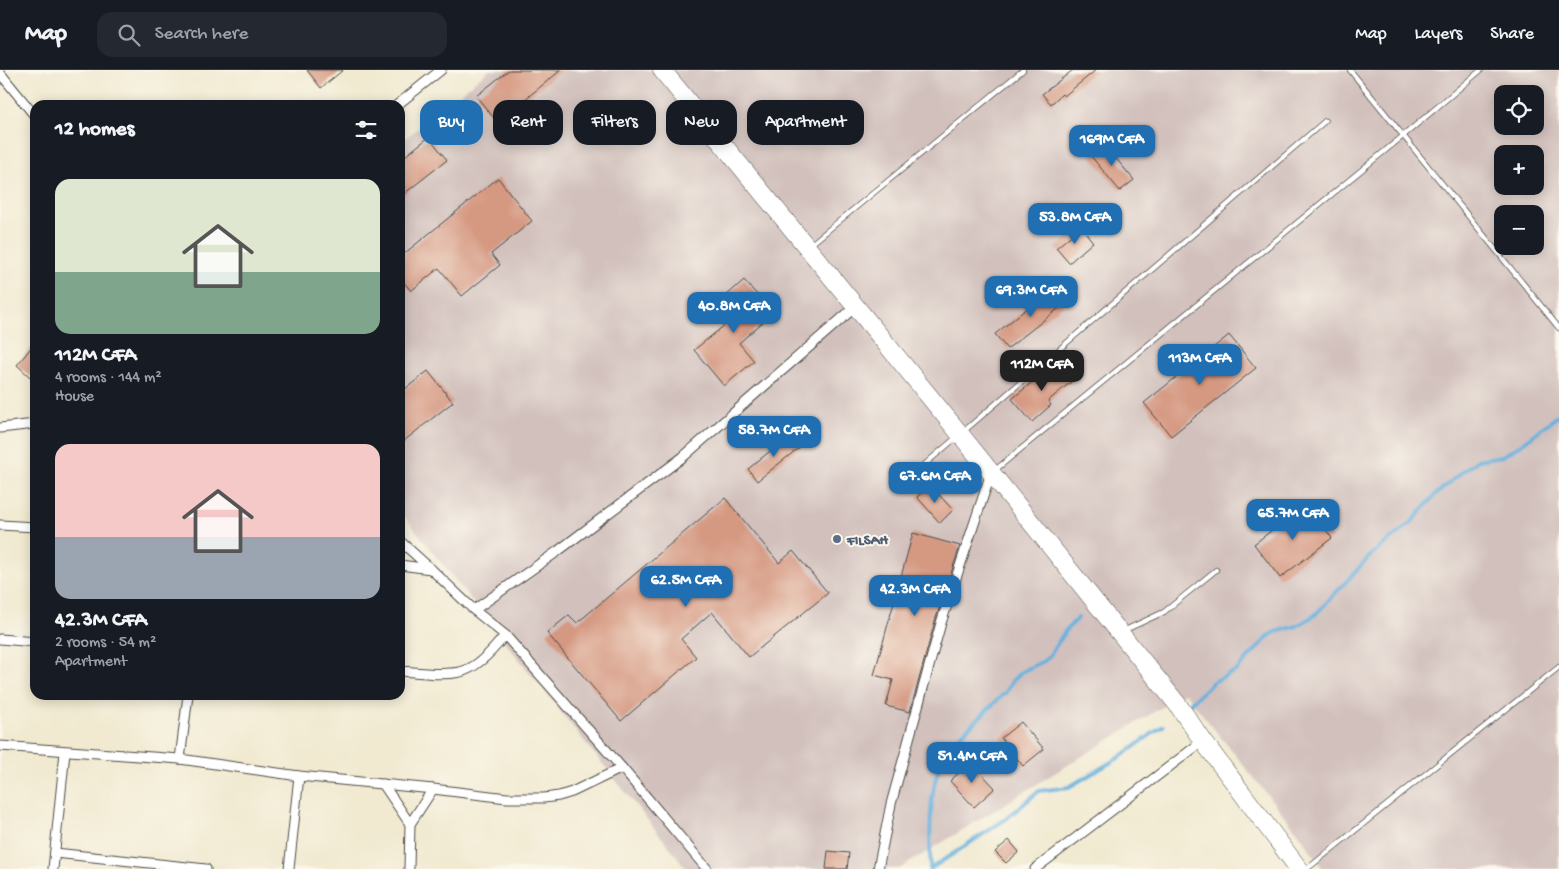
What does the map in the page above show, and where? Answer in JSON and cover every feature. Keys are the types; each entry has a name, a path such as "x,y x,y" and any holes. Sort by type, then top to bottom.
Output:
{"highway":[{"path":"662,70 1120,632 1178,705 1202,741 1299,869"}],"street":[{"path":"403,100 441,70"},
{"path":"0,74 30,110"},
{"path":"474,610 558,551 683,456 855,307"},
{"path":"0,428 30,425"},
{"path":"878,869 891,804 942,623 991,473"},
{"path":"0,525 30,527"},
{"path":"405,545 474,610 506,635 708,869"},
{"path":"405,566 431,568"},
{"path":"405,671 461,672 477,663 494,649 506,635"},
{"path":"0,639 30,642"},
{"path":"180,759 187,700"},
{"path":"1035,869 1202,741"},
{"path":"0,746 180,759 299,776 433,788 507,798 544,798 572,792 622,768"},
{"path":"53,869 65,752"},
{"path":"289,869 299,776"},
{"path":"383,784 410,824"},
{"path":"409,869 410,824 433,788"},
{"path":"55,853 206,869"}],"lane":[{"path":"808,247 1023,70"},
{"path":"1350,70 1559,328"},
{"path":"991,473 1481,70"},
{"path":"904,482 1325,121"},
{"path":"1120,632 1164,612 1216,570"},
{"path":"1307,869 1559,667"}],"shaded area":[{"path":"489,70 1559,70 1559,869 1323,869 1300,835 1185,693 899,869 687,869 405,517 405,139 420,127 420,145 483,145 483,100 452,100"}],"building":[{"path":"307,70 343,70 321,88"},
{"path":"509,70 561,70 524,100 493,100 493,117 483,105 483,100 479,100 476,96"},
{"path":"1073,70 1096,70 1051,104 1042,94"},
{"path":"1103,143 1134,180 1120,191 1090,155"},
{"path":"420,144 435,145 447,160 405,193 405,156"},
{"path":"498,178 532,221 491,254 500,265 462,296 439,268 411,291 405,284 405,253"},
{"path":"1081,227 1093,242 1069,263 1056,248"},
{"path":"744,280 773,313 739,343 754,361 724,386 694,350 731,320 717,304"},
{"path":"1055,286 1067,302 1007,349 995,334"},
{"path":"1229,335 1256,368 1171,436 1144,403"},
{"path":"30,349 30,377 17,365"},
{"path":"1056,362 1072,381 1048,401 1051,405 1032,422 1012,399"},
{"path":"428,371 453,402 405,440 405,389"},
{"path":"790,435 800,447 757,481 748,469"},
{"path":"930,485 953,510 940,523 917,497"},
{"path":"725,498 779,563 793,551 828,593 749,657 712,612 681,639 696,657 621,721 547,633 569,615 577,623"},
{"path":"1306,504 1332,538 1280,578 1254,544"},
{"path":"913,533 960,546 935,621 910,712 886,706 893,680 874,675"},
{"path":"1021,722 1044,749 1023,766 1001,738"},
{"path":"971,762 995,788 974,807 950,781"},
{"path":"1009,840 1019,852 1006,863 995,852"},
{"path":"828,851 849,853 847,869 826,869"}],"waterway":[{"path":"1185,708 1213,682 1236,671 1269,636 1275,632 1297,626 1315,615 1372,554 1411,523 1434,496 1462,472 1478,460 1502,456 1516,448 1559,415"},
{"path":"930,869 931,805 937,773 943,758 953,743 1006,692 1012,681 1021,672 1044,661 1050,655 1066,630 1078,618"},
{"path":"930,869 1006,819 1039,791 1069,787 1120,757 1163,726"}],"place":[{"name":"FILSAH","path":"837,539"}]}
